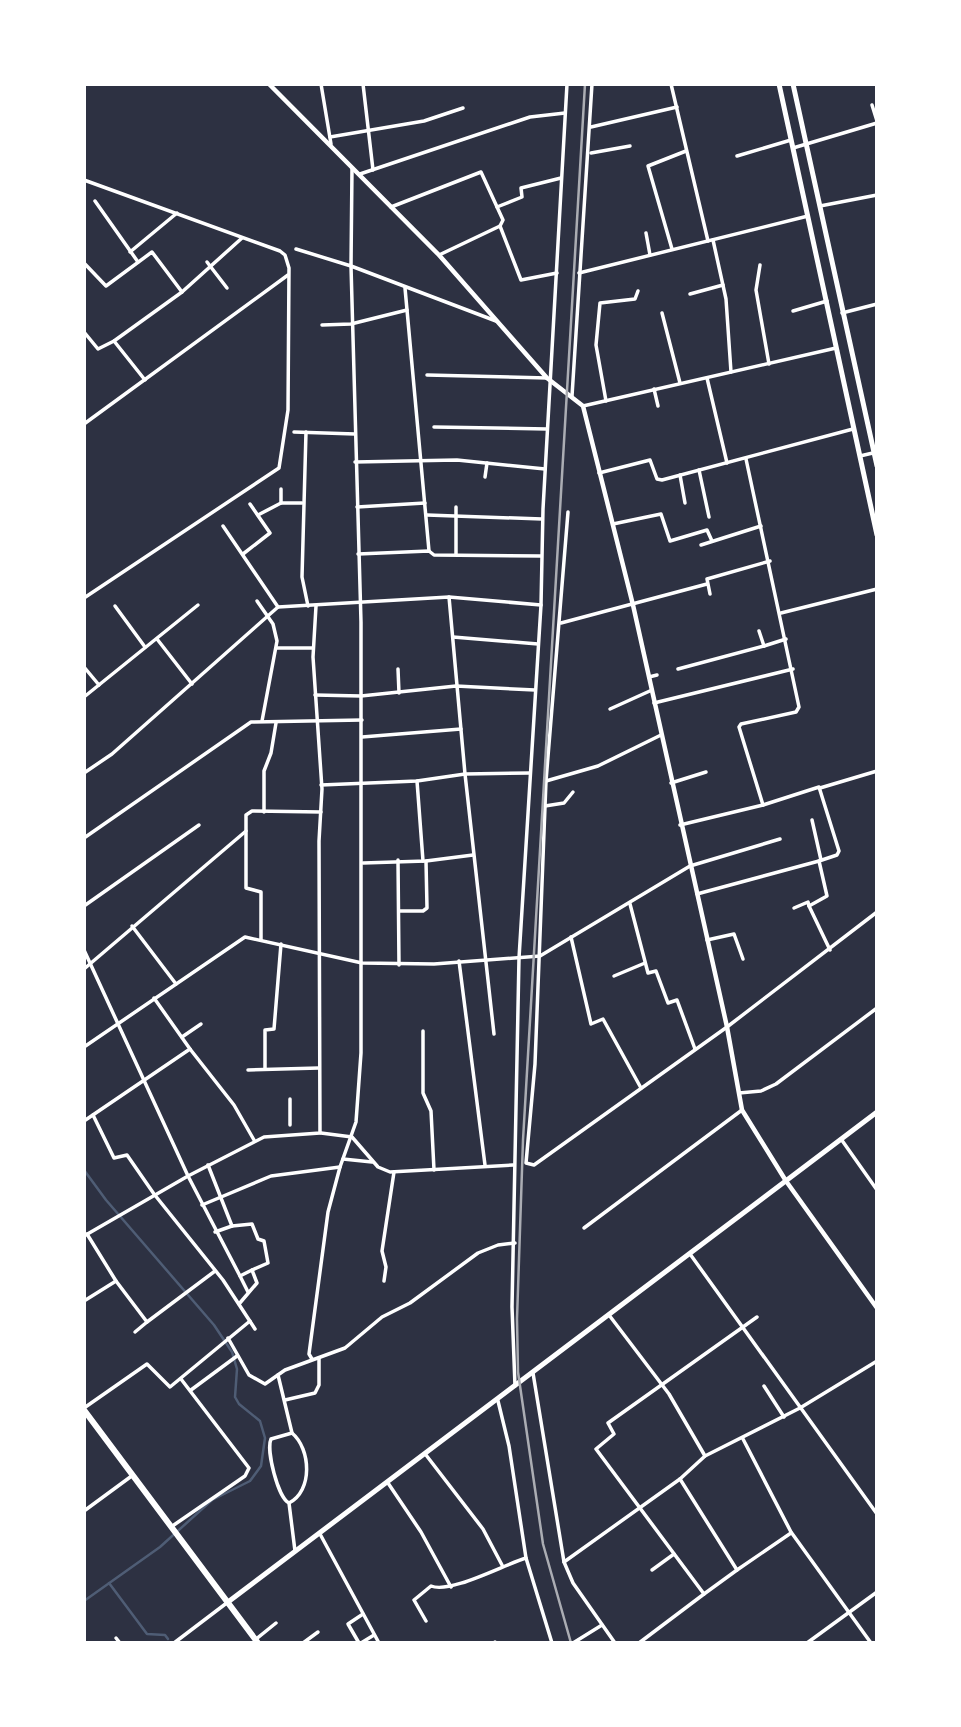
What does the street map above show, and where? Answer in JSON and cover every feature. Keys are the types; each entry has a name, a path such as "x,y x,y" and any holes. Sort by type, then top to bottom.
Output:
{"highway":[{"path":"85,1413 257,1641"}],"main road":[{"path":"779,84 877,535"},
{"path":"793,84 877,466"},
{"path":"228,1602 498,1401 877,1112"}],"street":[{"path":"269,84 439,255 548,380 583,406 634,605 680,825 727,1027 742,1110 786,1181 877,1308"},
{"path":"321,84 331,144"},
{"path":"363,84 373,170"},
{"path":"516,1387 512,1342 515,1243 513,1164 519,958 541,605 548,380 557,273 567,84"},
{"path":"572,398 579,273 590,153 592,84"},
{"path":"671,84 686,151 723,285 731,372"},
{"path":"793,148 877,122 872,105"},
{"path":"591,127 677,107"},
{"path":"330,138 368,133 463,108"},
{"path":"360,174 530,117 565,113"},
{"path":"737,156 791,140"},
{"path":"590,153 630,146"},
{"path":"672,250 649,166 686,151"},
{"path":"312,1359 309,1354 318,1269 340,1167 358,1114 361,1052 362,720 351,324 352,167"},
{"path":"391,208 480,172 503,220 500,226 439,255"},
{"path":"497,206 522,197 521,188 561,178"},
{"path":"84,180 280,251 288,261 288,410 279,468 84,598"},
{"path":"820,206 877,195"},
{"path":"94,201 138,262"},
{"path":"130,252 177,213"},
{"path":"579,273 808,216"},
{"path":"500,226 521,281 557,273"},
{"path":"646,233 650,255"},
{"path":"84,331 98,349 114,341 182,292 242,238"},
{"path":"144,242 182,292"},
{"path":"296,249 351,266 498,322"},
{"path":"84,263 106,286 152,252"},
{"path":"207,262 227,288"},
{"path":"760,265 760,280 756,290 769,365"},
{"path":"84,424 288,275"},
{"path":"690,294 723,285"},
{"path":"405,287 429,551"},
{"path":"606,401 596,345 600,303 635,299 638,291"},
{"path":"793,311 827,302"},
{"path":"842,313 877,304"},
{"path":"322,326 351,324 407,310"},
{"path":"662,313 680,383"},
{"path":"114,341 145,380"},
{"path":"583,406 836,348"},
{"path":"427,375 548,380"},
{"path":"708,378 727,463"},
{"path":"654,389 658,406"},
{"path":"435,428 547,429"},
{"path":"600,473 650,460 657,480 853,429"},
{"path":"294,432 355,434"},
{"path":"306,432 302,578 308,606"},
{"path":"860,456 876,452"},
{"path":"746,459 793,668 798,710 741,724 739,727 763,805"},
{"path":"355,462 487,463 545,469"},
{"path":"485,477 487,463"},
{"path":"699,470 709,516"},
{"path":"680,475 685,503"},
{"path":"281,489 281,503"},
{"path":"258,515 281,503 302,503"},
{"path":"357,507 426,503"},
{"path":"243,554 271,533 250,504"},
{"path":"456,507 456,554"},
{"path":"568,513 546,781 540,956 526,1163 534,1165 695,1050 877,912"},
{"path":"613,524 662,514 670,541 707,530 712,541"},
{"path":"427,515 542,519"},
{"path":"223,526 278,607"},
{"path":"701,545 761,526"},
{"path":"358,554 429,551 434,555 541,556"},
{"path":"710,594 708,578 770,561"},
{"path":"560,624 707,584"},
{"path":"780,613 877,589"},
{"path":"84,774 112,754 278,607 449,597 541,605"},
{"path":"449,597 473,855 494,1034"},
{"path":"257,601 276,631 277,648 262,722"},
{"path":"84,697 198,605"},
{"path":"115,606 145,647"},
{"path":"316,606 315,695 321,785 320,1133"},
{"path":"759,631 764,646"},
{"path":"453,637 538,645"},
{"path":"157,638 192,684"},
{"path":"678,669 786,639"},
{"path":"277,648 314,648"},
{"path":"84,667 99,685"},
{"path":"654,703 793,668"},
{"path":"398,669 399,693"},
{"path":"649,677 657,675"},
{"path":"315,695 361,696 456,686 535,690"},
{"path":"610,709 652,690"},
{"path":"84,838 171,780 247,724 362,720"},
{"path":"264,812 264,771 271,753 276,723"},
{"path":"362,737 461,729"},
{"path":"546,781 598,766 661,735"},
{"path":"680,825 763,805 877,771"},
{"path":"671,783 706,772"},
{"path":"321,785 361,781 417,781 465,774 530,773"},
{"path":"400,911 426,910 417,781"},
{"path":"697,894 837,855 839,851 820,788"},
{"path":"545,806 564,803 573,792"},
{"path":"261,940 261,892 246,888 246,831 249,812 321,812"},
{"path":"809,906 827,896 811,820"},
{"path":"84,906 199,825"},
{"path":"84,969 246,831"},
{"path":"84,1047 245,937 362,963 399,965 540,956 690,866 780,839"},
{"path":"363,863 424,861 473,855"},
{"path":"398,860 399,965"},
{"path":"794,908 808,902 830,950"},
{"path":"630,904 648,973 656,971 668,1003 677,1000 695,1050"},
{"path":"132,926 176,984"},
{"path":"707,940 734,934 743,959"},
{"path":"571,937 591,1024 603,1019 641,1088"},
{"path":"265,1069 265,1030 274,1029 281,944"},
{"path":"84,950 188,1176 248,1292"},
{"path":"459,961 485,1165"},
{"path":"614,976 645,963"},
{"path":"154,998 234,1105 254,1140"},
{"path":"739,1094 761,1091 776,1084 877,1008"},
{"path":"182,1037 201,1024"},
{"path":"423,1031 424,1093 431,1111 434,1170"},
{"path":"84,1121 190,1049"},
{"path":"248,1070 319,1068"},
{"path":"289,1099 290,1130"},
{"path":"584,1228 742,1110"},
{"path":"93,1115 114,1158 127,1155 215,1271 255,1329"},
{"path":"147,1322 85,1235 254,1140 290,1130 352,1138 374,1163"},
{"path":"841,1139 877,1190"},
{"path":"343,1159 374,1163 394,1172 513,1164"},
{"path":"208,1165 232,1226"},
{"path":"202,1205 273,1176 340,1167"},
{"path":"384,1281 386,1267 382,1251 394,1172"},
{"path":"215,1232 232,1226 252,1224 258,1240 264,1241 268,1262 240,1276"},
{"path":"226,1340 234,1359 249,1375 260,1383 271,1382 278,1375 312,1359 345,1348 382,1317 410,1303 478,1253 498,1245 515,1243"},
{"path":"690,1253 877,1514"},
{"path":"239,1304 257,1283 252,1270"},
{"path":"135,1332 215,1271"},
{"path":"84,1301 116,1281"},
{"path":"610,1315 662,1384 705,1456"},
{"path":"704,1594 596,1449 614,1434 608,1423 757,1317"},
{"path":"85,1413 147,1364 167,1387 250,1321"},
{"path":"285,1400 315,1392 319,1385 319,1358"},
{"path":"190,1391 234,1359"},
{"path":"564,1562 680,1479 705,1456 784,1417 877,1362"},
{"path":"533,1373 564,1562 573,1583 615,1643"},
{"path":"278,1375 293,1434 298,1438 305,1457 304,1485 298,1498 289,1503"},
{"path":"172,1527 245,1476 249,1468 180,1378"},
{"path":"764,1386 784,1417"},
{"path":"498,1401 509,1446 526,1558 552,1643"},
{"path":"293,1434 271,1439 270,1454 280,1496 289,1503 295,1553"},
{"path":"743,1439 791,1532 871,1643"},
{"path":"426,1454 483,1529 502,1565"},
{"path":"84,1511 132,1475"},
{"path":"680,1479 737,1570"},
{"path":"388,1483 421,1532 451,1587"},
{"path":"639,1643 791,1532"},
{"path":"320,1534 379,1643"},
{"path":"652,1570 674,1554"},
{"path":"426,1621 415,1599 431,1586 439,1589 451,1587 502,1565 526,1558"},
{"path":"807,1643 877,1592"},
{"path":"175,1643 228,1602"},
{"path":"363,1615 348,1624 358,1643 374,1635"},
{"path":"257,1641 276,1623"},
{"path":"573,1643 602,1625"},
{"path":"303,1643 318,1632"},
{"path":"116,1638 120,1643"}],"waterway":[{"path":"84,1170 106,1200 214,1325 232,1352 237,1369 235,1397 239,1404 260,1421 265,1438 261,1466 250,1481 212,1500 160,1547 84,1601"},
{"path":"109,1583 147,1634 165,1635 168,1639"}],"railway":[{"path":"571,1643 543,1544 518,1372 517,1319 523,1140 585,84"}]}
